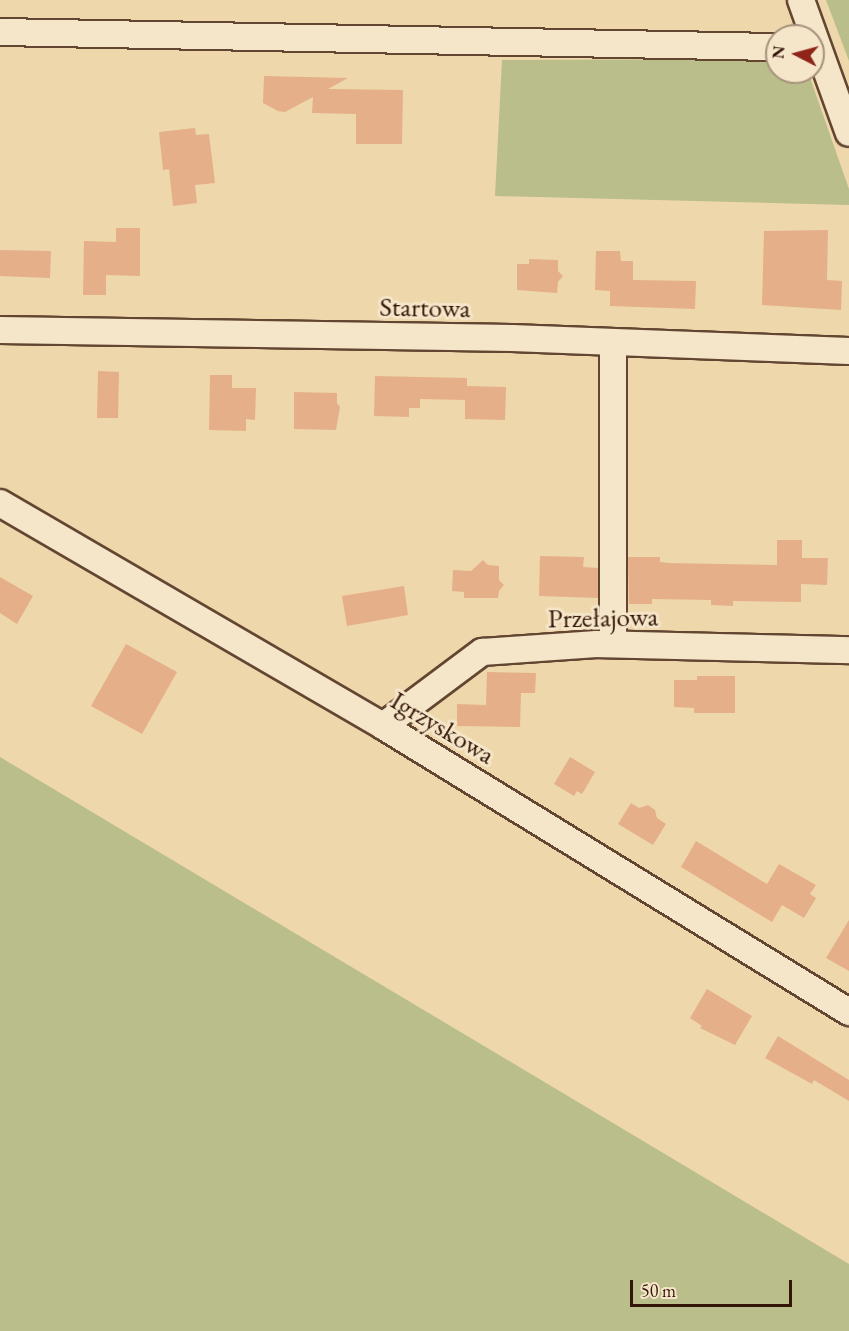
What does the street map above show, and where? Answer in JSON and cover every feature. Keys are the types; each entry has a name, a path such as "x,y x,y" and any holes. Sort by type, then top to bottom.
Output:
{"street":[{"path":"801,0 808,24"},
{"path":"0,32 765,47"},
{"path":"825,71 849,133"},
{"name":"Startowa","path":"0,330 512,338 613,344 849,351"},
{"path":"613,344 613,644"},
{"name":"Igrzyskowa","path":"0,503 383,726 849,1012"},
{"name":"Przełajowa","path":"383,726 482,652 613,644 849,650"}],"green space":[{"path":"826,0 849,0 849,61"},
{"path":"765,59 765,84 812,84 849,189 849,205 495,196 502,60"},
{"path":"0,757 849,1264 849,1331 0,1331"}],"building":[{"path":"264,76 348,78 328,89 403,90 402,144 356,144 356,114 312,113 313,97 285,112 278,111 263,103"},
{"path":"195,128 196,135 209,134 215,183 195,185 197,203 173,206 169,169 163,170 159,132"},
{"path":"116,228 140,228 140,276 106,275 106,295 83,295 84,241 116,242"},
{"path":"828,230 827,280 842,281 841,310 762,305 764,231"},
{"path":"0,250 51,251 50,278 0,276"},
{"path":"596,251 620,251 621,261 633,261 633,280 696,281 695,309 610,306 610,291 595,290"},
{"path":"529,259 558,260 558,271 563,276 558,282 557,293 517,290 517,264 529,264"},
{"path":"98,371 119,372 118,418 97,418"},
{"path":"210,375 232,375 232,388 256,388 255,420 246,419 246,431 209,430"},
{"path":"375,376 467,378 467,386 506,387 505,420 465,419 465,400 420,399 420,408 409,408 409,417 374,416"},
{"path":"294,392 337,393 337,403 340,407 336,430 294,429"},
{"path":"777,540 802,540 802,558 828,558 827,585 801,584 801,602 733,601 733,606 711,605 711,600 652,599 652,604 629,604 628,557 660,557 660,562 668,563 777,565"},
{"path":"540,556 584,557 583,567 598,568 598,598 539,596"},
{"path":"483,560 488,565 499,566 499,580 504,585 499,591 498,598 464,598 464,592 452,591 453,570 471,571"},
{"path":"0,577 33,596 17,624 0,613"},
{"path":"404,586 408,615 347,626 342,596"},
{"path":"126,644 177,672 142,734 91,706"},
{"path":"487,672 536,673 535,693 521,693 520,727 457,726 457,704 486,705"},
{"path":"697,676 735,676 735,713 694,713 694,708 674,707 674,680 697,680"},
{"path":"570,757 595,772 582,794 577,791 574,796 554,784"},
{"path":"631,803 639,808 648,805 655,810 657,818 666,824 653,845 618,824"},
{"path":"696,841 767,884 779,864 816,885 810,894 816,898 804,918 782,905 772,922 681,867"},
{"path":"849,920 849,971 826,958"},
{"path":"707,989 752,1016 735,1045 700,1028 702,1026 690,1018"},
{"path":"778,1036 849,1080 849,1101 814,1080 812,1084 765,1058"}]}
